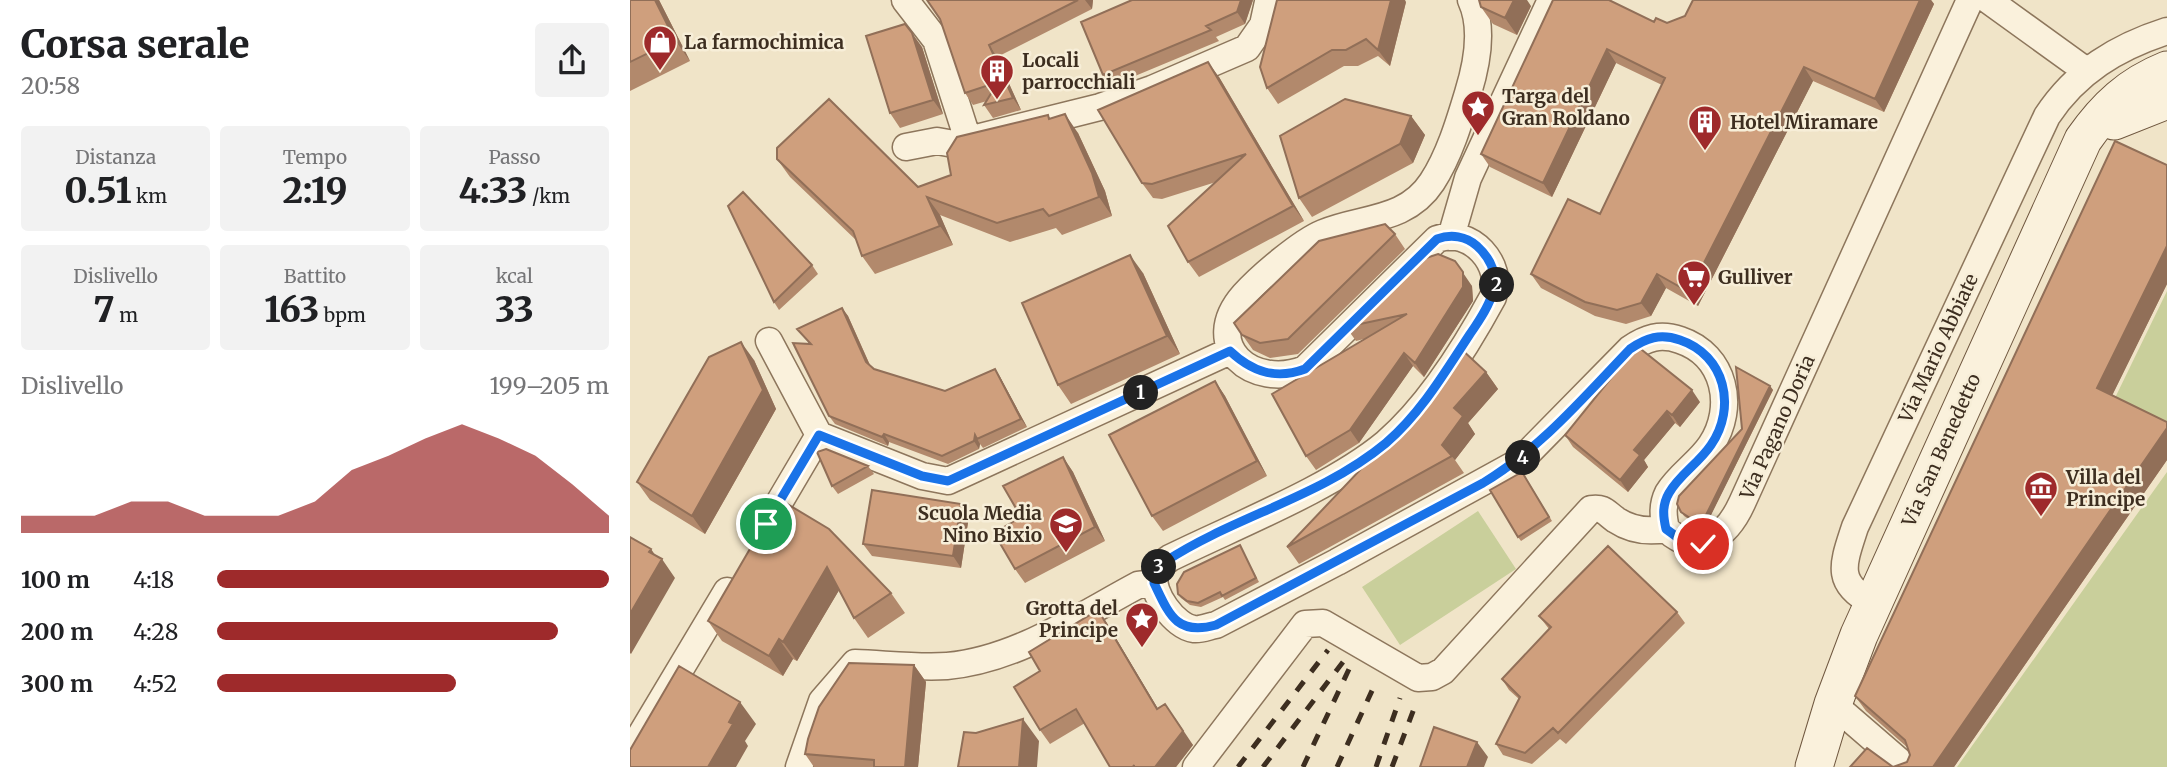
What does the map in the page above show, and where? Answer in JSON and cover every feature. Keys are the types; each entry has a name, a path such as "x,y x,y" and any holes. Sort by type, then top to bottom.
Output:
{"main road":[{"name":"Via San Benedetto","path":"1814,767 1833,704 1873,603 2084,140 2121,94 2167,70"},
{"path":"2084,140 2126,115 2167,100"}],"street":[{"path":"905,0 936,40 968,140"},
{"path":"1196,767 1305,624 1323,623 1418,678 1432,677 1443,671 1591,509 1604,509 1617,521 1643,530 1666,529 1663,517 1667,495 1699,461 1718,433 1726,397 1714,362 1687,342 1658,336 1644,339 1630,349 1551,432 1519,461 1374,542 1216,625 1195,629 1177,622 1169,613 1154,583 1158,568 1170,558 1364,459 1407,423 1483,316 1496,290 1494,271 1487,258 1472,242 1451,237 1437,239 1305,369 1292,374 1268,374 1246,365 1230,351 1225,335 1233,310 1244,295 1302,246 1326,231 1394,214 1417,198 1431,183 1451,145 1473,77 1478,15 1471,0"},
{"path":"1451,237 1468,178 1550,0"},
{"name":"Via Pagano Doria","path":"1666,529 1681,540 1703,544 1724,532 1735,519 1970,0"},
{"path":"1988,0 2079,66 2167,31"},
{"path":"906,147 937,141 954,144 1100,107 1152,89 1247,48 1263,25 1268,2"},
{"name":"Via Mario Abbiate","path":"1873,603 1857,595 1846,582 1844,568 1855,527 2041,128 2079,66"},
{"path":"769,341 819,435 922,476 948,481 1230,351"},
{"path":"630,753 819,435"},
{"path":"799,767 822,701 855,663 946,666 988,658 1018,648 1138,585 1154,583"},
{"path":"1833,704 1906,767"}],"green space":[{"path":"2167,291 2167,426 2113,402"},
{"path":"2167,472 2167,767 1957,767"},
{"path":"1478,511 1516,569 1400,645 1362,587"}],"building":[{"path":"630,0 655,0 675,40 630,62"},
{"path":"927,0 1078,0 989,45 1013,98 984,105 998,82 965,93 940,19"},
{"path":"1132,0 1241,0 1237,12 1206,26 1211,30 1103,75 1081,22"},
{"path":"1277,0 1391,0 1378,50 1366,39 1346,50 1332,50 1267,88 1260,67"},
{"path":"1479,0 1514,0 1505,18 1481,7"},
{"path":"1553,0 1609,0 1654,22 1656,18 1667,23 1685,16 1693,0 1920,0 1875,99 1804,67 1689,292 1657,274 1641,303 1617,310 1585,302 1531,274 1568,199 1600,214 1665,78 1607,49 1543,183 1481,154"},
{"path":"905,24 912,33 933,100 890,113 866,36"},
{"path":"1208,62 1293,206 1188,262 1168,226 1246,154 1152,184 1142,183 1098,110"},
{"path":"829,99 918,187 951,175 947,153 957,137 1048,115 1049,119 1065,114 1092,173 1099,197 1049,216 1043,209 997,223 927,197 940,226 862,256 853,231 777,159 777,148"},
{"path":"1345,99 1411,116 1400,144 1299,198 1280,136"},
{"name":"Villa del Principe","path":"2115,141 2167,165 2167,246 2097,388 2167,422 2167,428 1933,767 1893,767 1907,762 1910,755 1905,740 1855,696"},
{"path":"743,192 812,265 774,302 728,206"},
{"path":"1385,224 1395,234 1288,339 1260,343 1242,335 1234,323 1319,241"},
{"path":"1438,254 1455,261 1463,272 1463,287 1415,363 1404,353 1350,430 1306,456 1272,394 1407,314 1346,327 1417,257 1420,260"},
{"path":"1130,255 1167,336 1058,385 1022,303"},
{"path":"842,308 866,362 874,369 945,391 995,369 1021,419 977,439 975,435 974,441 942,456 884,434 882,437 829,416 793,343 811,344 797,329"},
{"path":"741,342 763,390 692,516 637,482 709,357"},
{"path":"1637,346 1692,390 1672,415 1667,411 1634,450 1640,455 1620,480 1565,435"},
{"path":"1459,347 1486,372 1454,408 1463,416 1442,445 1452,456 1287,547 1418,409"},
{"path":"1736,367 1770,386 1705,517 1693,520 1681,512 1677,504 1679,496 1742,429"},
{"path":"1215,381 1257,461 1152,516 1109,435"},
{"path":"826,449 868,466 832,486 817,452"},
{"path":"1063,457 1095,527 1015,569 994,533 1021,517 1003,486"},
{"path":"1522,472 1549,517 1518,537 1490,490"},
{"path":"872,490 961,504 953,556 863,544"},
{"path":"779,499 829,529 891,593 854,618 827,567 783,642 779,639 769,656 708,621"},
{"path":"630,537 662,559 630,614"},
{"path":"1240,545 1256,578 1222,596 1220,592 1198,603 1187,601 1178,594 1177,584 1184,572"},
{"path":"1608,546 1677,612 1558,733 1553,728 1525,753 1496,744 1520,697 1502,679 1551,627 1539,616"},
{"path":"1098,610 1157,709 1165,704 1183,731 1155,767 1110,767 1076,709 1040,730 1014,687 1040,671 1029,652"},
{"path":"849,663 914,665 905,767 874,767 874,760 805,754 819,707"},
{"path":"679,666 740,702 729,722 733,724 708,767 630,767 630,750"},
{"path":"1023,719 1019,767 958,767 964,732 976,733"},
{"path":"1434,727 1477,742 1467,767 1420,767"},
{"path":"1867,748 1893,767 1850,767"}],"railway":[{"path":"1238,767 1328,650"},
{"path":"1263,767 1343,662"},
{"path":"1303,767 1350,667"},
{"path":"1337,767 1376,682"},
{"path":"1376,767 1400,698"},
{"path":"1392,767 1415,706"}],"place":[{"name":"La farmochimica","path":"660,72"},
{"name":"Locali parrocchiali","path":"997,101"},
{"name":"Targa del Gran Roldano","path":"1478,137"},
{"name":"Hotel Miramare","path":"1705,152"},
{"name":"Gulliver","path":"1694,307"},
{"name":"Villa del Principe","path":"2041,518"},
{"name":"Scuola Media Nino Bixio","path":"1066,554"},
{"name":"Grotta del Principe","path":"1142,649"}],"route":[{"path":"766,524 819,435 922,476 948,481 1230,351 1246,365 1268,374 1292,374 1305,369 1437,239 1459,237 1478,247 1491,264 1496,278 1496,290 1483,316 1407,423 1364,459 1303,493 1166,561 1158,568 1154,583 1169,613 1177,622 1195,629 1216,625 1483,483 1519,461 1551,432 1630,349 1644,339 1658,336 1687,342 1714,362 1726,397 1718,433 1710,447 1675,484 1664,505 1666,529 1681,540 1703,544"}]}
